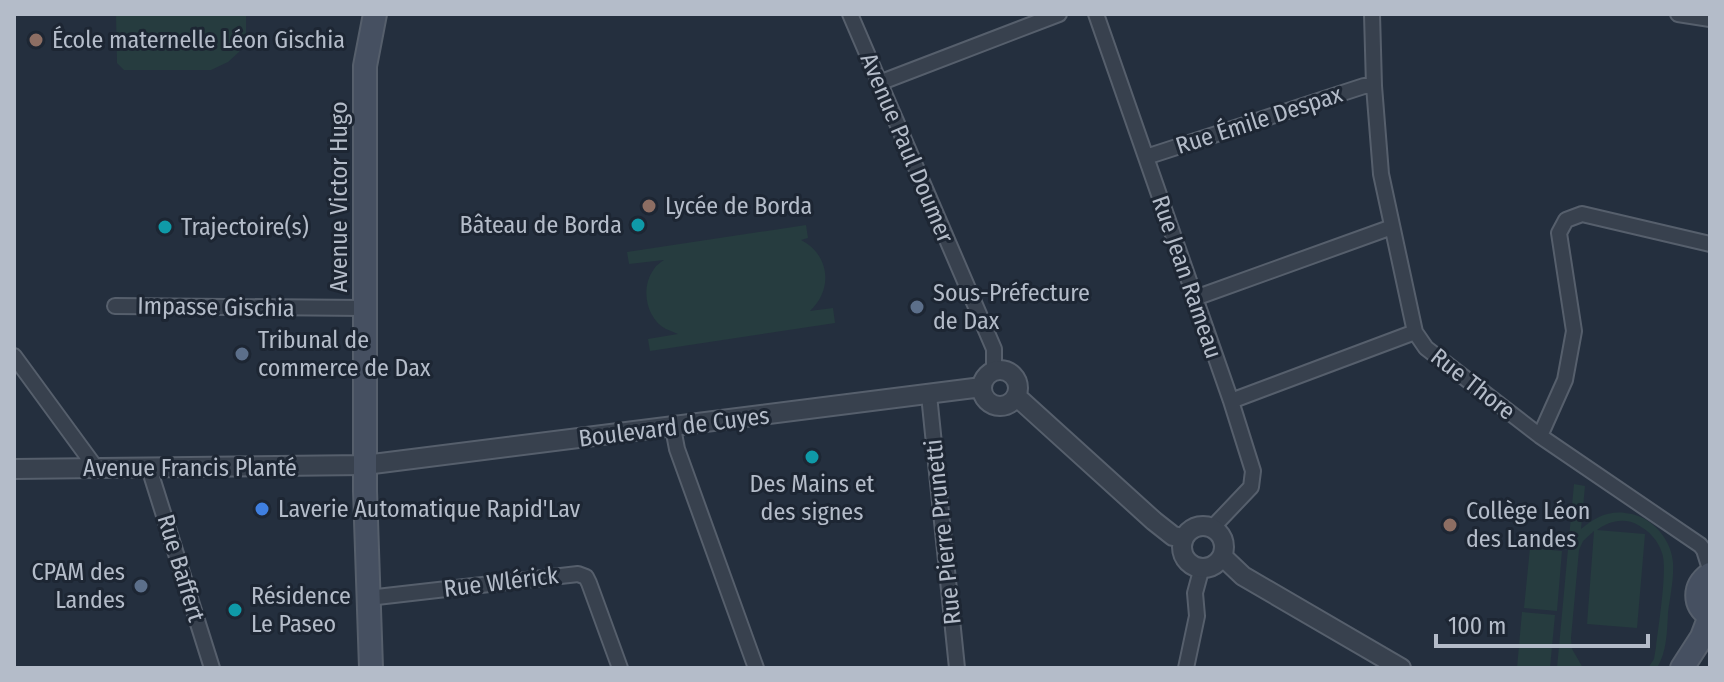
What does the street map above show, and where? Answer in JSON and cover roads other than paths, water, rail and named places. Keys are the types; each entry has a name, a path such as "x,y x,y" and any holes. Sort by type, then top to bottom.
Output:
{"main road":[{"name":"Avenue Victor Hugo","path":"371,668 365,465 365,66 375,14"},
{"path":"1682,668 1702,637 1710,616 1699,606 1697,598 1700,583 1710,572"}],"street":[{"name":"Avenue Paul Doumer","path":"850,14 994,349 994,372"},
{"path":"879,83 1059,14"},
{"name":"Rue Jean Rameau","path":"1096,14 1253,471 1251,487 1212,528"},
{"name":"Rue Thore","path":"1372,14 1381,174 1415,332 1426,348 1540,436 1700,545 1710,572"},
{"path":"1678,14 1710,19"},
{"name":"Rue Émile Despax","path":"1146,157 1364,86 1374,86"},
{"path":"1540,436 1565,380 1574,331 1559,233 1566,220 1582,214 1710,244"},
{"path":"1195,298 1392,227"},
{"name":"Impasse Gischia","path":"115,306 365,308"},
{"path":"1231,401 1415,332"},
{"path":"14,356 96,468"},
{"path":"994,372 1006,372 1015,379 1016,396 1007,404 995,405 985,399 982,387 986,377 994,372"},
{"name":"Boulevard de Cuyes","path":"365,465 982,387"},
{"name":"Rue Pierre Prunetti","path":"929,395 957,668"},
{"path":"1016,396 1154,521 1173,536 1184,538"},
{"path":"673,428 677,449 756,668"},
{"name":"Avenue Francis Planté","path":"14,469 365,465"},
{"name":"Rue Baffert","path":"149,468 212,668"},
{"path":"1212,528 1221,537 1222,556 1214,565 1195,566 1185,558 1184,538 1193,529 1212,528"},
{"path":"1222,556 1243,576 1401,668"},
{"path":"1186,668 1197,616 1195,593 1202,567"},
{"name":"Rue Wlérick","path":"368,598 578,574 586,577 589,583 620,668"}],"place":[{"name":"École maternelle Léon Gischia","path":"36,40"},
{"name":"Lycée de Borda","path":"649,206"},
{"name":"Bâteau de Borda","path":"638,225"},
{"name":"Trajectoire(s)","path":"165,227"},
{"name":"Sous-Préfecture de Dax","path":"917,307"},
{"name":"Tribunal de commerce de Dax","path":"242,354"},
{"name":"Des Mains et des signes","path":"812,457"},
{"name":"Laverie Automatique Rapid'Lav","path":"262,509"},
{"name":"Collège Léon des Landes","path":"1450,525"},
{"name":"CPAM des Landes","path":"141,586"},
{"name":"Résidence Le Paseo","path":"235,610"}]}
